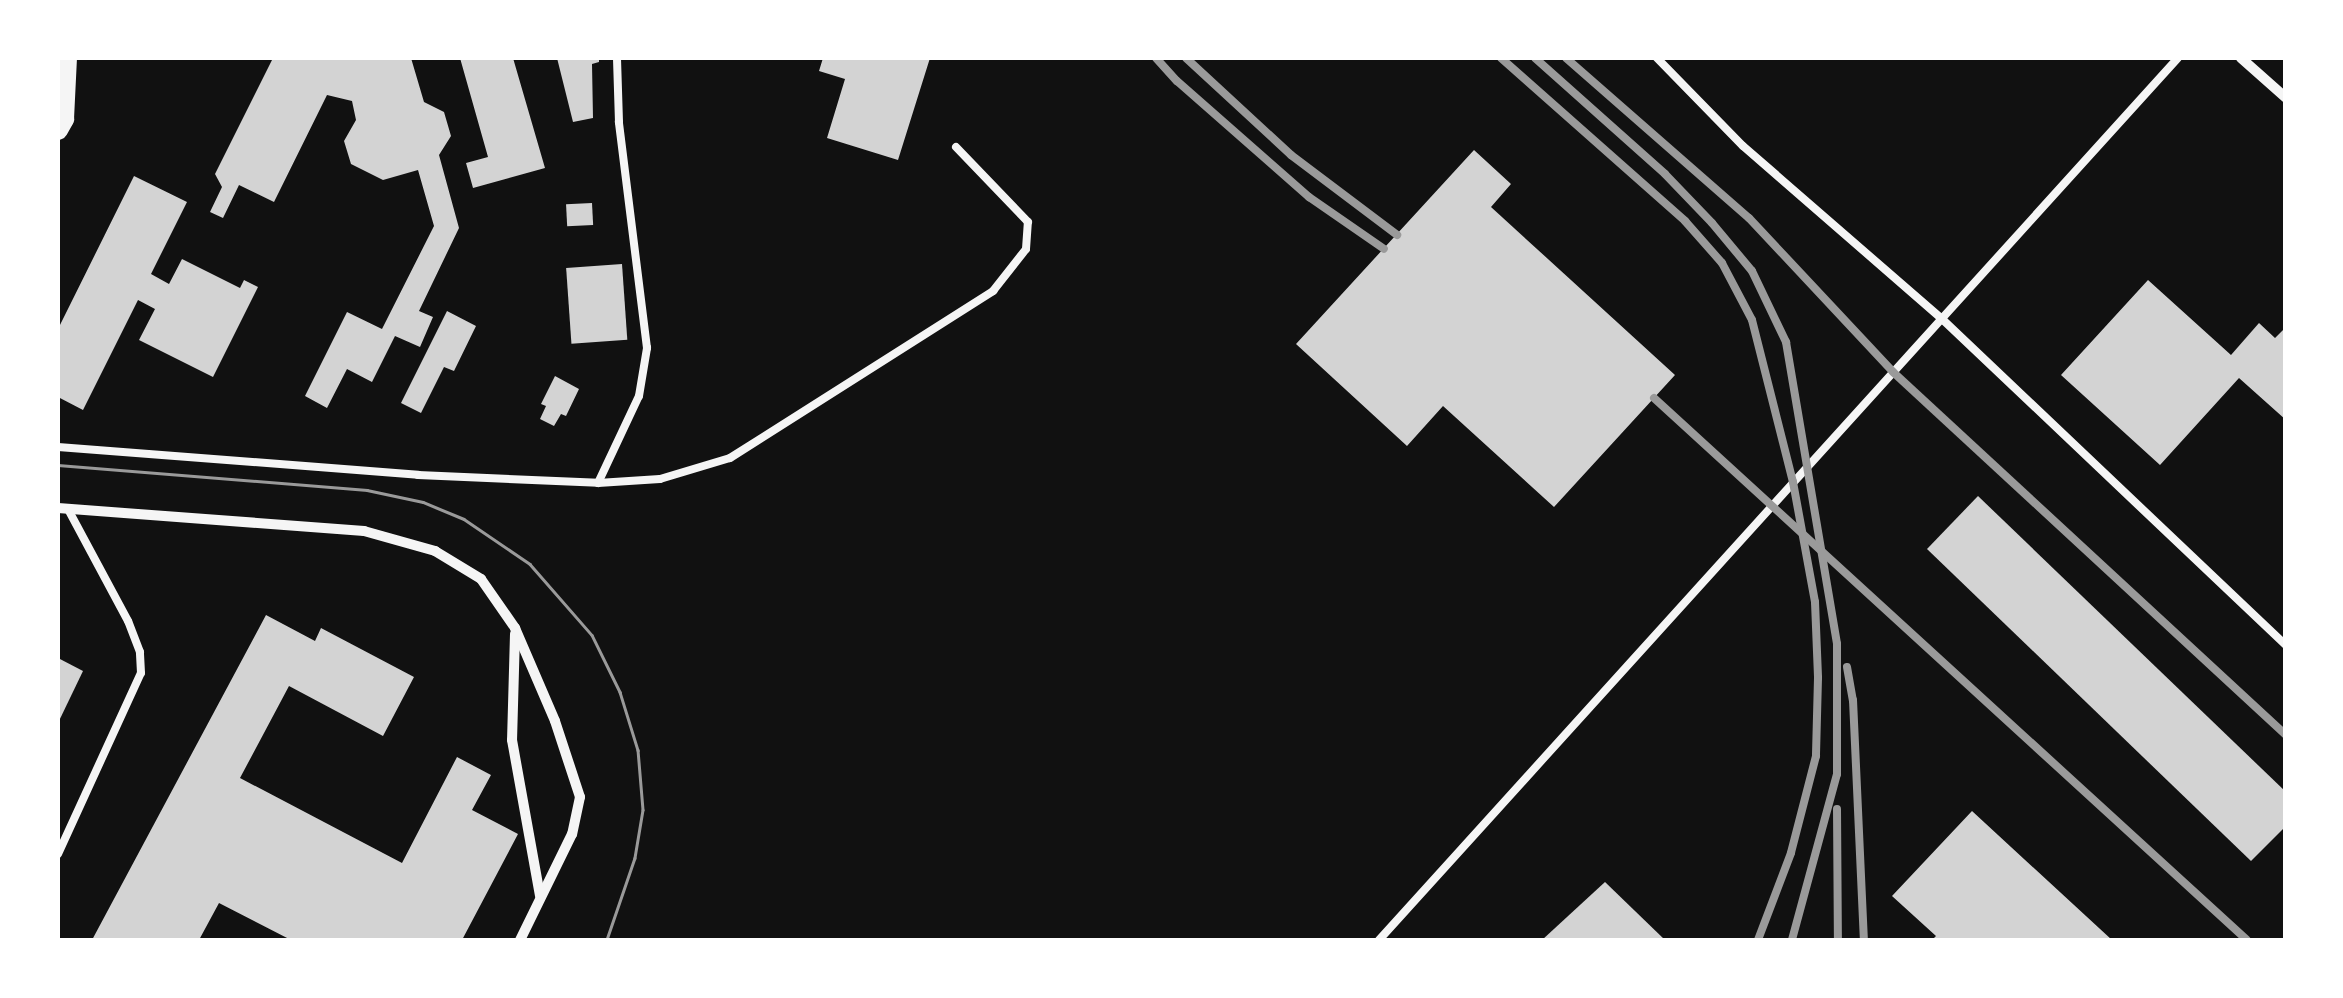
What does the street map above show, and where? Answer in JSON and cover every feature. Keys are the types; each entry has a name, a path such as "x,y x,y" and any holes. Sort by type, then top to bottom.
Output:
{"main road":[{"path":"61,124 67,58"}],"street":[{"path":"61,124 76,58"},
{"path":"2241,58 2286,98"},
{"path":"63,509 364,531 435,551 480,579 515,628 555,720 580,797 572,834 520,940"},
{"path":"515,628 512,740 540,896"}],"lane":[{"path":"598,483 638,396 647,348 619,122 617,58"},
{"path":"1657,58 1742,146 1941,318 2286,644"},
{"path":"1379,940 2178,58"},
{"path":"58,447 418,475 598,483 660,479 730,458 993,290 1026,250 1028,222 956,148"},
{"path":"58,854 141,673 140,652 128,621 63,509"}],"building":[{"path":"273,58 411,58 424,102 444,112 451,136 439,155 459,228 419,311 433,317 420,347 395,336 372,382 347,369 327,408 305,396 347,312 382,329 434,226 418,170 383,180 351,164 344,141 356,120 352,101 327,95 274,202 239,185 223,218 210,212 222,187 215,174"},
{"path":"460,58 513,58 545,168 473,188 466,163 488,157"},
{"path":"557,58 599,58 599,62 592,64 593,118 573,122"},
{"path":"823,58 930,58 898,160 827,138 845,79 819,71"},
{"path":"1474,150 1511,184 1491,207 1675,375 1554,507 1443,406 1407,446 1296,344"},
{"path":"134,176 187,202 151,274 169,284 182,259 240,288 244,280 258,287 213,377 139,340 155,309 138,300 83,410 58,397 58,329"},
{"path":"592,203 593,225 567,226 566,204"},
{"path":"622,264 627,340 571,344 566,268"},
{"path":"2148,280 2231,355 2259,323 2275,338 2286,327 2286,420 2239,378 2160,465 2061,375"},
{"path":"447,311 476,326 454,371 444,367 421,413 401,403"},
{"path":"555,376 579,389 566,416 561,414 554,426 540,419 546,406 541,404"},
{"path":"1978,496 2286,792 2286,826 2251,861 1927,549"},
{"path":"266,615 315,641 321,628 414,677 383,736 289,686 240,778 402,863 457,757 491,775 472,810 518,834 462,940 291,940 219,903 199,940 92,940"},
{"path":"58,658 83,671 58,723"},
{"path":"1972,811 2112,940 1932,940 1936,936 1892,896"},
{"path":"1605,882 1665,940 1542,940"}],"tram line":[{"path":"58,465 367,490 423,502 464,519 530,564 592,635 620,692 638,750 643,810 635,858 607,940"}],"railway":[{"path":"1156,58 1309,197 1384,249"},
{"path":"1186,58 1291,155 1397,235"},
{"path":"1501,58 1685,221 1722,263 1752,320 1793,482 1815,602 1818,678 1816,756 1791,853 1758,940"},
{"path":"1535,58 1665,174 1712,223 1752,271 1786,342 1837,644 1837,774 1792,940"},
{"path":"1566,58 1749,218 1893,372 2286,735"},
{"path":"1654,398 2247,940"},
{"path":"1847,667 1853,700 1864,940"},
{"path":"1837,809 1838,940"}]}
